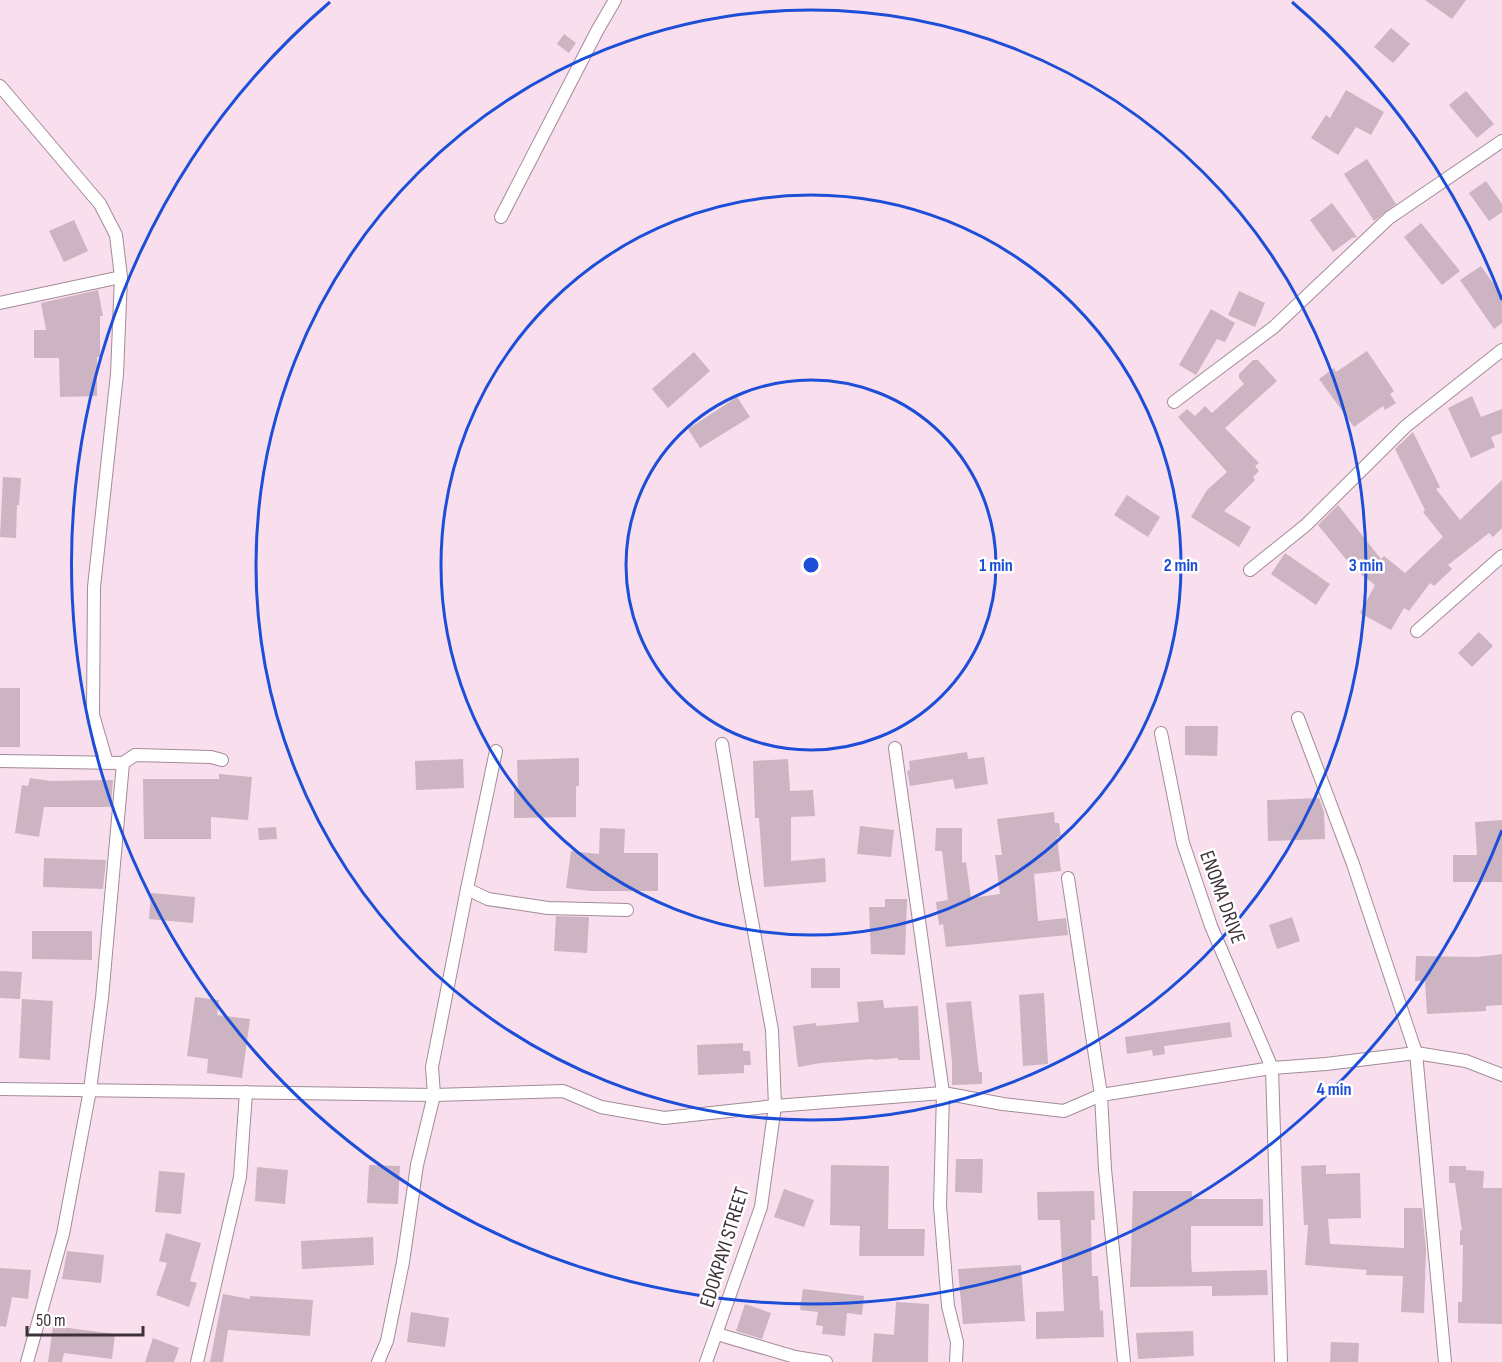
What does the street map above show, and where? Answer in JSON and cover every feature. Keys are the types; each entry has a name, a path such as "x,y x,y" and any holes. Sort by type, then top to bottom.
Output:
{"street":[{"path":"501,217 615,0"},
{"path":"0,87 100,204 116,235 121,277 117,374 94,587 93,714 107,763"},
{"path":"1174,402 1274,327 1389,218 1502,141"},
{"path":"0,303 121,277"},
{"path":"1250,570 1306,525 1406,426 1502,350"},
{"path":"1417,632 1502,556"},
{"path":"1298,718 1357,875 1416,1053 1445,1362"},
{"name":"ENOMA DRIVE","path":"1161,733 1183,843 1211,926 1272,1068"},
{"name":"EDOKPAYI STREET","path":"706,1362 761,1207 775,1106 772,1030 723,744"},
{"path":"895,748 943,1093 940,1206 948,1306 957,1342 956,1362"},
{"path":"378,1362 387,1341 403,1262 417,1165 434,1095 432,1067 466,889 496,751"},
{"path":"0,760 123,763 135,755 211,757 222,760"},
{"path":"27,1362 63,1234 90,1090 102,998 123,763"},
{"path":"1068,878 1101,1095 1105,1169 1124,1362"},
{"path":"466,889 488,900 548,908 627,910"},
{"path":"0,1089 434,1095 563,1091 601,1107 664,1118 775,1106 943,1093 1003,1104 1064,1111 1101,1095 1272,1068 1416,1053 1466,1061 1502,1075"},
{"path":"1272,1068 1281,1362"},
{"path":"197,1362 240,1177 246,1092"},
{"path":"717,1334 795,1357 826,1362"}],"building":[{"path":"1425,0 1466,0 1452,19"},
{"path":"1391,28 1410,44 1393,63 1374,47"},
{"path":"564,34 576,43 569,53 557,44"},
{"path":"1346,90 1384,112 1371,135 1356,127 1338,155 1311,138 1326,115 1330,118"},
{"path":"1466,91 1494,124 1477,138 1449,105"},
{"path":"1367,159 1396,204 1374,221 1344,174"},
{"path":"1486,181 1502,204 1502,212 1489,221 1469,193"},
{"path":"1332,203 1357,237 1352,238 1333,252 1310,220"},
{"path":"74,220 88,251 64,262 49,231"},
{"path":"1421,223 1460,271 1442,285 1404,237"},
{"path":"1481,266 1502,296 1502,323 1494,329 1460,280"},
{"path":"98,290 103,316 100,316 97,396 60,397 59,358 34,358 34,330 46,330 41,303"},
{"path":"1239,291 1265,303 1255,327 1228,315"},
{"path":"1211,309 1235,323 1225,342 1217,339 1196,375 1179,365"},
{"path":"1367,351 1394,391 1390,394 1396,403 1385,410 1383,406 1354,427 1319,379 1334,368 1336,372"},
{"path":"694,352 710,371 668,408 652,389"},
{"path":"1253,360 1258,360 1277,381 1225,428 1259,463 1255,466 1259,471 1253,477 1255,480 1224,511 1251,527 1239,547 1191,517 1207,490 1227,472 1178,417 1187,409 1195,416 1205,406 1212,413 1244,384 1239,374"},
{"path":"1472,396 1481,417 1502,409 1502,433 1491,437 1495,447 1471,458 1448,408"},
{"path":"737,397 750,417 700,448 688,429"},
{"path":"1413,432 1440,487 1436,489 1460,520 1502,480 1502,528 1493,537 1489,533 1448,565 1452,569 1434,586 1430,583 1409,611 1404,608 1391,630 1360,613 1375,585 1354,569 1318,525 1338,505 1381,559 1384,556 1405,573 1443,537 1423,512 1425,510 1395,449"},
{"path":"3,477 21,478 16,538 0,537"},
{"path":"1127,495 1160,517 1148,537 1114,515"},
{"path":"1285,553 1330,584 1316,605 1271,574"},
{"path":"1479,632 1493,646 1472,667 1458,653"},
{"path":"0,688 20,688 20,747 0,747"},
{"path":"1185,726 1218,726 1217,756 1185,755"},
{"path":"967,752 968,759 984,757 988,784 955,789 953,779 910,786 907,771 910,770 909,761"},
{"path":"579,758 576,817 514,818 514,790 518,790 517,760"},
{"path":"463,759 464,788 416,790 415,761"},
{"path":"788,759 790,791 813,790 815,816 791,817 791,861 825,858 826,882 764,887 759,818 755,818 753,761"},
{"path":"219,774 252,777 248,820 211,817 211,839 144,839 143,779 219,779"},
{"path":"30,778 50,781 113,780 111,807 44,807 39,837 15,833 22,785 28,786"},
{"path":"1319,798 1324,812 1325,839 1268,841 1267,800"},
{"path":"1054,812 1055,823 1059,823 1061,837 1057,837 1061,871 1034,874 1038,921 1066,918 1068,935 946,947 943,924 939,925 936,902 948,900 942,851 935,851 936,828 962,828 962,863 966,862 971,898 1000,894 995,855 1002,855 997,819"},
{"path":"1502,820 1502,882 1453,882 1453,855 1477,855 1475,822"},
{"path":"860,826 894,830 891,857 857,854"},
{"path":"276,827 277,839 259,840 258,828"},
{"path":"600,828 625,829 624,853 658,853 658,891 590,891 566,888 571,851 599,854"},
{"path":"44,858 106,860 103,889 43,887"},
{"path":"151,893 195,897 193,923 149,919"},
{"path":"885,899 907,899 905,955 871,954 869,907 885,907"},
{"path":"556,916 589,917 587,953 554,951"},
{"path":"1292,917 1300,941 1277,949 1269,925"},
{"path":"32,931 92,931 92,960 32,959"},
{"path":"1502,954 1502,1005 1486,1006 1486,1011 1427,1014 1425,981 1415,981 1416,956 1477,957"},
{"path":"811,968 840,968 840,988 811,988"},
{"path":"0,971 22,972 20,999 0,998"},
{"path":"1044,993 1048,1064 1023,1066 1019,995"},
{"path":"195,997 219,1000 217,1015 250,1019 242,1078 207,1073 208,1059 187,1056"},
{"path":"22,999 53,1001 50,1060 19,1058"},
{"path":"883,1000 884,1008 918,1006 920,1060 873,1059 798,1067 793,1026 859,1022 857,1002"},
{"path":"971,1001 982,1084 952,1085 946,1003"},
{"path":"1230,1022 1232,1037 1164,1046 1165,1054 1153,1056 1152,1050 1127,1054 1125,1037"},
{"path":"743,1043 743,1051 750,1051 751,1065 744,1065 744,1073 698,1075 697,1045"},
{"path":"956,1159 983,1159 982,1193 955,1192"},
{"path":"369,1165 400,1166 398,1204 367,1203"},
{"path":"831,1165 889,1166 888,1229 925,1229 924,1256 859,1256 860,1226 830,1225"},
{"path":"1326,1165 1326,1174 1360,1173 1361,1218 1328,1219 1330,1244 1404,1248 1404,1208 1422,1208 1426,1249 1424,1313 1401,1312 1403,1276 1366,1275 1367,1270 1305,1265 1308,1225 1304,1225 1301,1166"},
{"path":"1449,1166 1466,1166 1466,1170 1484,1171 1483,1188 1502,1188 1502,1324 1458,1323 1458,1302 1462,1302 1463,1245 1460,1245 1460,1230 1462,1230 1455,1183 1449,1183"},
{"path":"257,1167 288,1170 285,1204 255,1201"},
{"path":"159,1171 185,1173 181,1214 155,1212"},
{"path":"784,1189 814,1200 804,1227 774,1217"},
{"path":"1094,1191 1095,1220 1091,1220 1092,1276 1098,1276 1104,1337 1036,1339 1036,1312 1064,1311 1060,1220 1038,1220 1037,1192"},
{"path":"1133,1191 1192,1191 1192,1199 1263,1199 1263,1226 1191,1226 1191,1258 1192,1272 1267,1270 1268,1295 1212,1296 1212,1286 1130,1287"},
{"path":"166,1233 201,1243 190,1281 197,1283 189,1307 156,1295 167,1263 159,1261"},
{"path":"373,1237 374,1265 302,1269 301,1241"},
{"path":"67,1251 104,1255 101,1283 62,1279"},
{"path":"1021,1265 1025,1321 963,1324 958,1269"},
{"path":"0,1268 31,1270 28,1299 12,1297 6,1327 0,1326"},
{"path":"803,1289 864,1296 862,1315 847,1313 845,1336 822,1334 823,1326 816,1325 818,1312 800,1310"},
{"path":"223,1294 250,1299 250,1296 313,1300 310,1336 228,1330 223,1362 210,1362"},
{"path":"896,1302 929,1304 928,1362 872,1362 874,1333 894,1335"},
{"path":"745,1304 771,1313 762,1339 736,1331"},
{"path":"411,1312 449,1318 445,1347 407,1342"},
{"path":"53,1326 115,1334 112,1359 64,1353 62,1362 48,1362"},
{"path":"1193,1331 1194,1356 1138,1359 1136,1333"},
{"path":"153,1338 179,1348 174,1362 145,1362"},
{"path":"1331,1342 1359,1343 1358,1362 1330,1362"}]}
